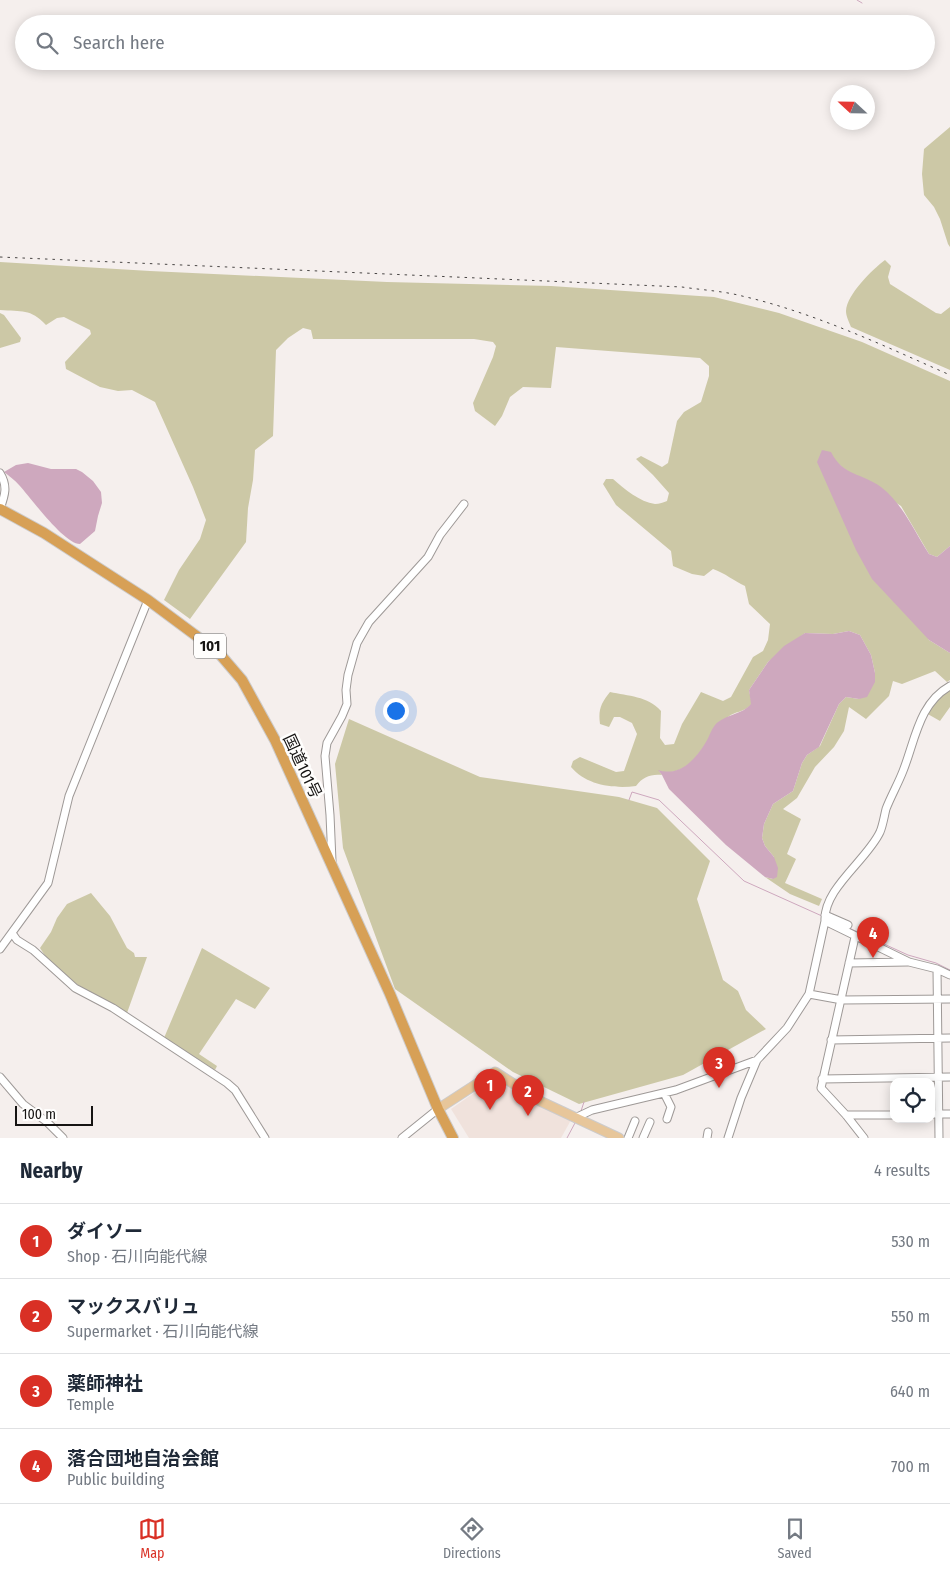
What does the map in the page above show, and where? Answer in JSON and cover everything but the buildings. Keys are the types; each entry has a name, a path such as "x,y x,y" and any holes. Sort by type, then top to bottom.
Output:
{"highway":[{"name":"国道101号","path":"0,509 44,533 148,600 218,652 242,680 275,740 390,994 438,1109 453,1138"}],"main road":[{"path":"438,1109 495,1072 542,1102 619,1138"}],"street":[{"path":"0,474 6,482 6,493 0,509"},
{"path":"332,864 325,756 327,743 347,704 348,675 358,644 369,622 428,558 440,535 464,504"},
{"path":"0,949 48,883 51,876 69,796 148,600"},
{"path":"728,1138 741,1098 757,1060 787,1028 809,994 825,918 824,912 833,894 880,831 887,808 904,770 922,716 939,692 950,686"},
{"path":"825,918 848,925"},
{"path":"825,918 855,937 909,962 950,974"},
{"path":"12,933 17,940 33,950 75,988 113,1008 227,1083 235,1090 265,1138"},
{"path":"855,937 821,1088 864,1138"},
{"path":"848,963 909,962"},
{"path":"937,969 938,1077 935,1114 939,1138"},
{"path":"809,994 842,1000 950,999"},
{"path":"831,1040 950,1038"},
{"path":"575,1118 592,1110 696,1084 757,1060"},
{"path":"0,1077 23,1104 47,1122 63,1138"},
{"path":"822,1079 950,1077"},
{"path":"664,1093 671,1107 667,1119"},
{"path":"402,1138 438,1109"},
{"path":"935,1114 950,1114"},
{"path":"846,1115 890,1115"},
{"path":"628,1138 635,1122"},
{"path":"643,1138 650,1122"}],"shaded area":[{"path":"950,127 950,247 934,207 924,195 922,174 924,149"},
{"path":"885,260 891,266 888,277 890,284 936,313 941,314 950,307 950,370 851,327 847,317 847,304 855,290 867,276"},
{"path":"0,262 387,282 551,286 714,297 779,313 862,342 950,381 950,546 937,557 929,554 901,506 848,472 822,450 929,640 950,653 950,680 947,682 935,671 902,684 893,681 889,696 866,719 849,707 844,731 834,747 815,767 797,798 783,809 801,819 787,854 796,859 785,883 822,899 819,906 790,894 765,877 773,879 774,857 765,846 762,838 764,824 773,804 793,791 802,763 807,755 820,746 839,704 846,697 859,699 875,673 871,655 860,635 849,631 833,634 805,633 768,662 749,690 752,704 728,717 690,763 681,769 671,772 659,771 662,775 647,777 636,786 618,787 592,782 571,767 573,761 580,757 616,772 624,771 637,734 632,723 620,717 614,717 609,727 600,724 599,715 601,707 610,692 644,699 656,706 661,711 660,738 665,745 674,744 682,724 701,692 723,701 731,697 753,657 763,651 768,640 770,624 749,604 745,586 713,569 704,576 692,574 673,566 671,551 616,505 603,484 606,479 613,479 627,491 644,501 655,504 667,501 669,493 636,459 641,456 662,467 668,463 677,421 684,412 701,402 709,376 709,366 700,358 556,347 551,388 523,387 510,397 502,416 495,426 475,411 473,403 493,357 496,346 493,342 474,339 313,339 311,330 303,328 288,338 276,350 273,436 255,450 246,542 190,619 164,600 179,570 200,539 206,520 155,402 132,390 118,391 100,387 66,369 65,362 91,334 90,330 64,317 57,318 46,325 30,313 0,310"},
{"path":"0,313 4,315 21,338 20,342 0,348"},
{"path":"822,450 831,452 841,466 874,482 889,494 908,518 929,554 937,557 950,546 950,653 929,640 872,579 856,550 817,462"},
{"path":"28,463 51,469 76,469 93,481 101,492 102,503 95,531 80,544 65,537 17,483 4,472 16,465"},
{"path":"849,631 860,635 871,655 875,682 867,697 859,699 846,697 839,704 819,747 807,755 802,763 793,791 773,804 764,824 762,838 765,846 774,857 778,868 777,877 773,879 765,877 726,845 669,789 658,770 673,771 692,761 702,749 712,729 719,721 747,708 751,704 749,690 768,662 784,646 805,633 833,634"},
{"path":"950,688 950,707 940,721 926,713 931,704"},
{"path":"349,719 480,777 619,797 657,808 710,861 697,899 723,980 738,991 746,1010 766,1029 683,1075 579,1104 513,1072 395,989 343,848 335,764"},
{"path":"91,893 110,916 127,948 134,953 135,957 147,957 127,1013 68,978 57,969 40,948 67,904"},
{"path":"202,948 270,988 255,1009 236,999 199,1054 217,1066 215,1070 164,1038"},
{"path":"498,1080 571,1120 561,1138 469,1138 451,1109 491,1081"}],"waterway":[{"path":"857,0 862,3"},
{"path":"629,800 632,792 659,800 744,881 822,916"},
{"path":"849,928 908,955 936,963 950,970"},
{"path":"581,1111 584,1102"},
{"path":"567,1138 575,1123"}],"railway":[{"path":"0,257 682,287 735,294 796,311 874,341 950,375"}],"place":[{"name":"落合団地自治会館","path":"873,958"},
{"name":"薬師神社","path":"719,1088"},
{"name":"ダイソー","path":"490,1110"},
{"name":"マックスバリュ","path":"528,1116"}]}
